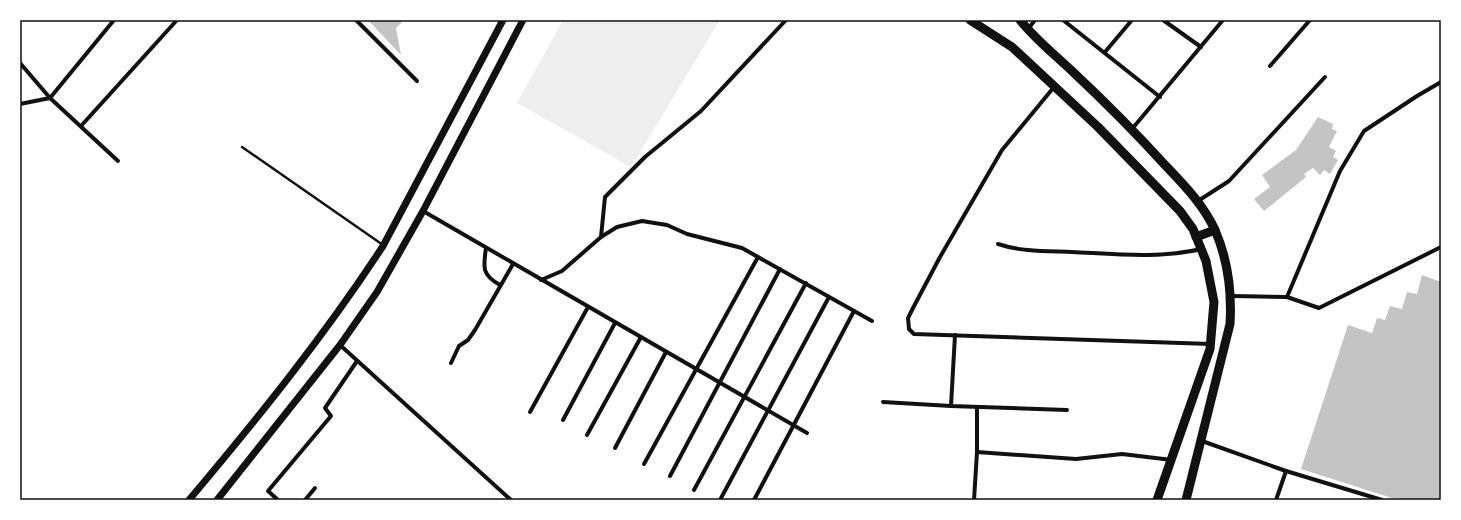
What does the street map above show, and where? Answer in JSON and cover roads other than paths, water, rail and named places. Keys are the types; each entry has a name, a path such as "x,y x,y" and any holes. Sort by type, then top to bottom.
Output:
{"highway":[{"path":"970,20 1012,47 1098,127 1180,211 1196,237 1206,261 1214,302 1211,344 1157,500"},
{"path":"1020,20 1027,29 1132,129 1198,201 1215,230 1227,266 1232,296 1230,324 1202,441 1186,500"},
{"path":"1196,237 1215,230"}],"main road":[{"path":"189,500 285,384 336,316 383,246 503,20"},
{"path":"217,500 340,345 377,292 423,211 522,20"}],"street":[{"path":"20,104 50,98 114,20"},
{"path":"81,126 177,20"},
{"path":"356,20 417,82"},
{"path":"601,237 605,197 645,157 701,112 786,20"},
{"path":"1027,29 1035,20"},
{"path":"1063,20 1160,97"},
{"path":"1105,52 1132,20"},
{"path":"1164,20 1201,47"},
{"path":"1132,129 1224,20"},
{"path":"1270,66 1310,20"},
{"path":"20,63 50,98 118,161"},
{"path":"1198,201 1229,181 1325,77"},
{"path":"1287,297 1340,171 1364,131 1441,82"},
{"path":"1054,87 998,156 940,257 908,318 909,329 914,334 955,334 1211,344"},
{"path":"423,211 807,433"},
{"path":"541,280 562,271 601,237 617,227 642,221 667,225 687,234 742,248 872,321"},
{"path":"998,244 1021,250 1124,254 1180,254 1201,249"},
{"path":"1232,296 1287,297 1319,308 1441,247"},
{"path":"486,248 484,261 485,275 490,280 500,285"},
{"path":"644,464 758,257"},
{"path":"451,363 459,346 468,340 475,330 513,264"},
{"path":"670,476 780,269"},
{"path":"694,490 806,283"},
{"path":"720,500 829,297"},
{"path":"530,412 588,307"},
{"path":"754,500 854,311"},
{"path":"563,420 615,322"},
{"path":"952,406 955,334"},
{"path":"587,435 641,337"},
{"path":"340,345 511,500"},
{"path":"615,448 666,352"},
{"path":"278,500 268,491 331,416 325,408 357,361"},
{"path":"883,402 1067,410"},
{"path":"974,500 977,452 977,407"},
{"path":"1202,441 1286,471 1382,500"},
{"path":"977,452 1076,459 1122,454 1172,460"},
{"path":"1276,500 1286,471"},
{"path":"305,500 315,488"}],"lane":[{"path":"242,147 383,246"}]}
